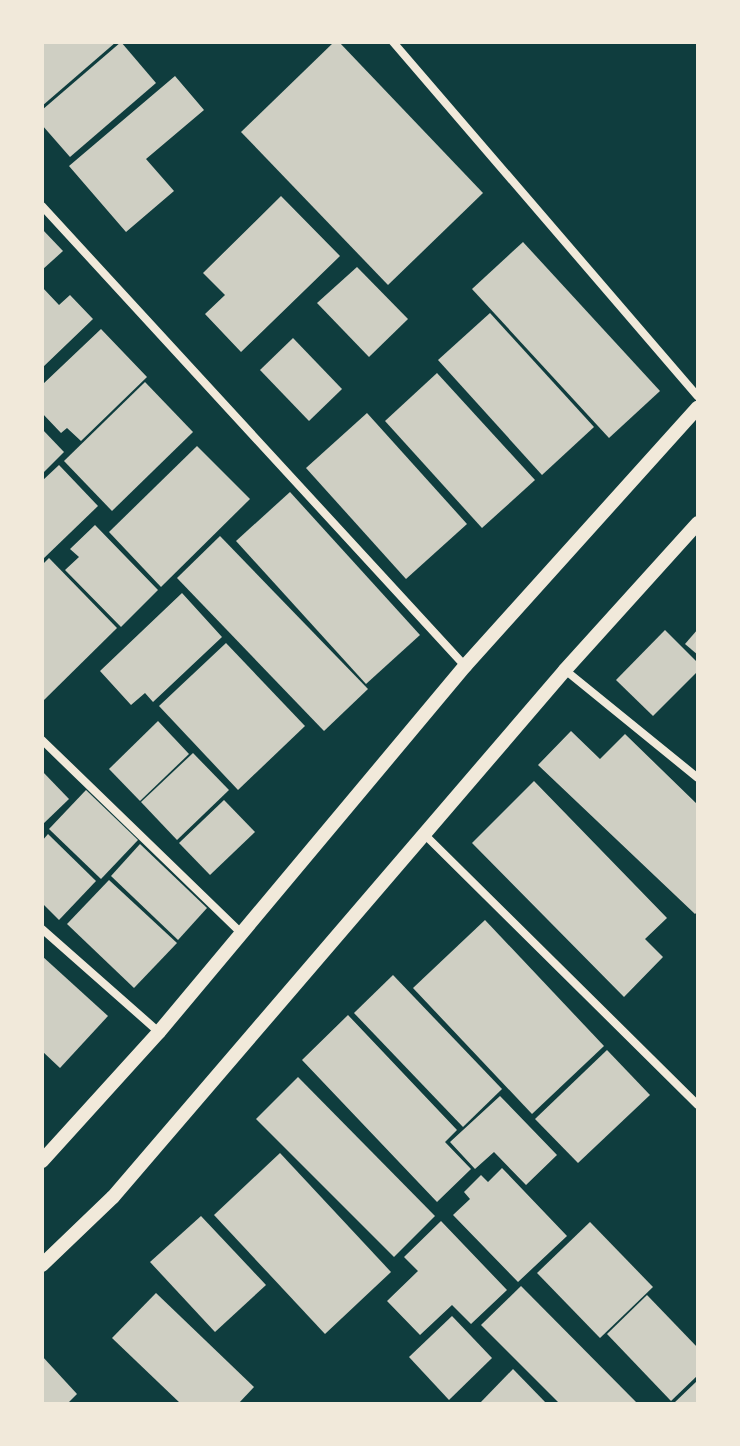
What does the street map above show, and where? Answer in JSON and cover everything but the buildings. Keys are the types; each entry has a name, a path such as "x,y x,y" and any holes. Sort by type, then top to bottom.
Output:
{"street":[{"path":"393,42 698,396"},
{"path":"42,206 465,666"},
{"path":"42,1161 159,1032 465,666 698,407"},
{"path":"42,1265 113,1197 565,670 698,523"},
{"path":"565,670 698,778"},
{"path":"42,740 242,934"},
{"path":"424,834 698,1105"},
{"path":"42,929 159,1032"}]}
